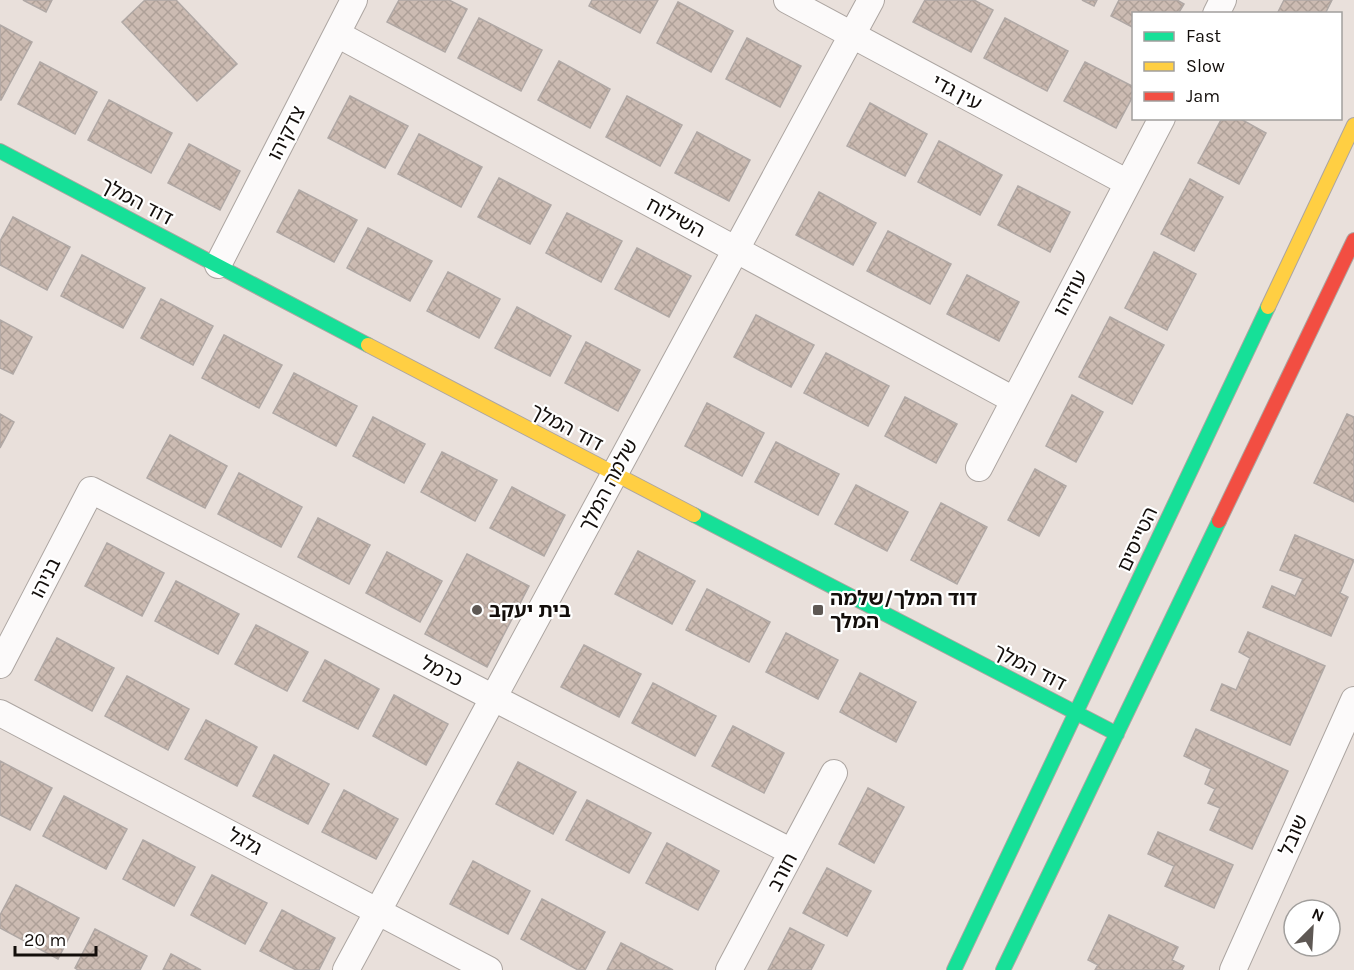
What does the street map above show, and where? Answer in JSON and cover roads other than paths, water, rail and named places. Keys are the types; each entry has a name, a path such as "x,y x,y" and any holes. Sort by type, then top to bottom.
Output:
{"main road":[{"name":"הטייסים","path":"954,970 1354,125"},
{"name":"דוד המלך","path":"1,154 1117,734"},
{"path":"1003,970 1354,240"}],"street":[{"name":"צדקיהו","path":"218,266 354,0"},
{"name":"עין גדי","path":"787,0 1128,183"},
{"name":"שלמה המלך","path":"346,970 871,0"},
{"name":"השילוח","path":"337,34 1014,400"},
{"name":"עוזיהו","path":"979,468 1160,120"},
{"name":"כרמל","path":"91,490 792,852"},
{"name":"בניהו","path":"0,665 91,490"},
{"name":"שובל","path":"1233,970 1354,700"},
{"name":"גלגל","path":"0,713 489,970"},
{"name":"חורב","path":"729,970 834,773"}],"place":[{"name":"בית יעקב","path":"477,610"},
{"name":"דוד המלך/שלמה המלך","path":"818,610"}]}
